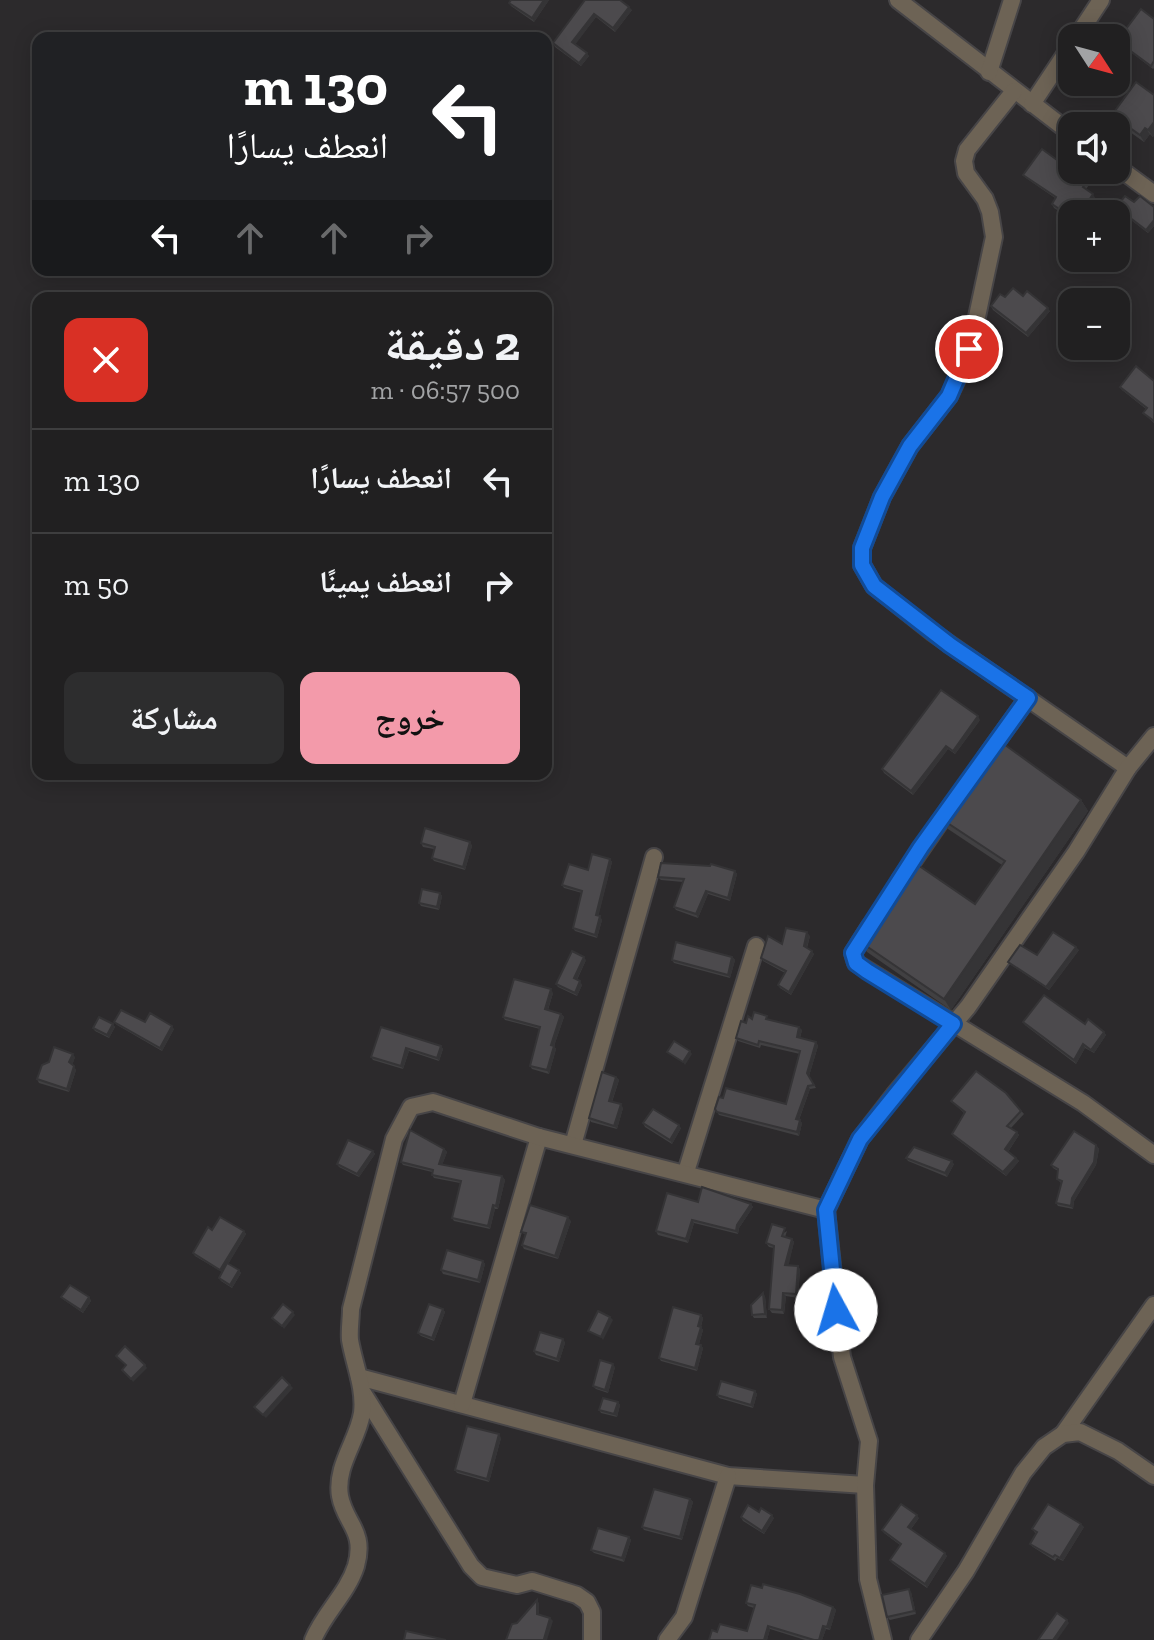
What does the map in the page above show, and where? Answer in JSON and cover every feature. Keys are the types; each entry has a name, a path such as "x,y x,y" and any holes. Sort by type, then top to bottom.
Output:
{"street":[{"path":"898,0 1058,124"},
{"path":"989,72 1012,0"},
{"path":"1085,24 1101,0"},
{"path":"1032,104 1058,65"},
{"path":"1014,91 967,150 964,161 969,178 978,187 990,212 994,237 969,349 949,396 919,433 894,473 871,522 861,556 865,573 874,586 950,645 1128,768"},
{"path":"1130,176 1154,194"},
{"path":"1028,698 853,953 856,963 1083,1103 1154,1155"},
{"path":"883,1640 868,1579 865,1485 869,1441 842,1357 826,1210 860,1139 968,1007 1076,852 1128,768 1154,736"},
{"path":"573,1145 654,857"},
{"path":"686,1172 756,946"},
{"path":"313,1640 319,1625 343,1595 356,1565 359,1537 340,1497 340,1476 362,1416 361,1385 350,1336 351,1309 394,1139 411,1107 433,1102 539,1137 826,1210"},
{"path":"462,1404 539,1137"},
{"path":"919,1640 966,1571 1023,1473 1044,1447 1063,1434 1154,1305"},
{"path":"361,1385 462,1404 728,1476 865,1485"},
{"path":"361,1385 471,1566 482,1577 517,1585 532,1581 577,1595 587,1602 592,1612 592,1640"},
{"path":"1063,1434 1080,1432 1118,1451 1154,1476"},
{"path":"667,1640 684,1617 728,1476"}],"building":[{"path":"511,0 544,0 532,18 509,3"},
{"path":"585,0 620,0 629,7 613,28 594,14 572,42 587,53 579,63 553,43"},
{"path":"1141,9 1154,19 1154,61 1151,66 1130,51 1130,24"},
{"path":"1136,82 1154,95 1154,122 1140,135 1130,128 1130,112 1114,112 1126,96 1130,96"},
{"path":"1042,149 1058,161 1058,184 1085,184 1083,187 1093,194 1089,200 1058,200 1058,208 1052,204 1056,197 1023,175"},
{"path":"1125,196 1134,202 1140,196 1154,207 1154,220 1146,230 1130,218 1130,200 1122,200"},
{"path":"1013,288 1023,296 1027,291 1048,308 1026,333 991,306 1000,294 1005,297"},
{"path":"1136,366 1154,381 1154,421 1143,413 1147,408 1120,387"},
{"path":"941,690 978,716 953,751 946,746 911,791 882,769"},
{"path":"997,739 1081,800 944,999 859,941 912,861 975,904 1005,861 940,818"},
{"path":"425,828 470,842 463,867 432,858 435,847 421,843"},
{"path":"592,854 610,859 596,915 600,916 595,935 573,928 582,891 562,885 569,864 588,870"},
{"path":"661,863 711,864 735,871 728,898 706,891 696,914 674,907 684,879 658,877"},
{"path":"422,889 440,893 437,907 419,903"},
{"path":"786,928 807,932 804,946 812,951 789,992 778,985 786,971 761,958 768,936 782,944"},
{"path":"1053,932 1076,947 1046,987 1008,962 1020,945 1037,955"},
{"path":"676,942 732,957 728,975 672,960"},
{"path":"572,951 584,957 574,978 580,981 575,993 556,984"},
{"path":"514,979 551,989 545,1009 561,1014 547,1070 530,1066 540,1027 503,1017"},
{"path":"1044,995 1085,1024 1088,1019 1104,1032 1091,1050 1083,1044 1074,1060 1023,1022"},
{"path":"121,1010 145,1022 150,1013 172,1026 160,1048 114,1022"},
{"path":"754,1012 767,1016 766,1019 799,1027 797,1037 816,1042 807,1073 814,1085 808,1086 796,1119 800,1120 797,1132 715,1109 726,1088 786,1104 800,1051 759,1041 758,1045 736,1038 741,1021 746,1023 748,1016 752,1019"},
{"path":"99,1017 113,1024 107,1035 93,1028"},
{"path":"381,1027 441,1046 437,1058 406,1048 401,1066 371,1057"},
{"path":"674,1041 690,1051 683,1062 667,1052"},
{"path":"54,1047 73,1054 69,1062 74,1066 67,1089 37,1079 42,1065 49,1062"},
{"path":"976,1071 1006,1093 1021,1111 1007,1126 1017,1132 1005,1149 1016,1158 1003,1172 952,1134 965,1112 951,1101"},
{"path":"602,1072 616,1077 609,1101 621,1104 614,1126 589,1118"},
{"path":"653,1109 679,1125 670,1140 643,1123"},
{"path":"410,1130 444,1149 439,1164 502,1176 488,1226 452,1218 461,1181 432,1175 433,1170 401,1162"},
{"path":"1074,1131 1096,1145 1094,1162 1072,1198 1071,1206 1056,1203 1062,1181 1057,1179 1058,1169 1051,1165"},
{"path":"348,1140 373,1151 357,1174 337,1164"},
{"path":"914,1147 952,1161 945,1173 906,1158"},
{"path":"702,1187 751,1204 736,1231 692,1220 686,1239 656,1231 667,1193 698,1202"},
{"path":"530,1205 568,1217 555,1256 522,1245 526,1233 521,1232"},
{"path":"220,1217 244,1231 220,1270 193,1253 208,1227 212,1230"},
{"path":"772,1224 785,1228 782,1236 792,1239 785,1265 798,1266 796,1294 783,1293 782,1310 769,1309 774,1246 766,1243"},
{"path":"447,1250 483,1261 478,1280 441,1270"},
{"path":"227,1263 239,1270 230,1285 219,1278"},
{"path":"70,1285 89,1297 81,1310 61,1297"},
{"path":"763,1293 765,1314 752,1315 751,1305"},
{"path":"283,1304 293,1312 282,1326 272,1318"},
{"path":"429,1304 443,1309 432,1338 418,1333"},
{"path":"673,1307 701,1315 696,1344 701,1345 695,1368 659,1358"},
{"path":"598,1311 610,1317 601,1337 588,1331"},
{"path":"540,1332 563,1339 557,1359 534,1351"},
{"path":"125,1346 145,1365 131,1379 122,1370 126,1365 116,1356"},
{"path":"600,1360 613,1364 605,1390 593,1386"},
{"path":"282,1377 290,1385 263,1415 254,1407"},
{"path":"721,1381 755,1391 751,1405 717,1395"},
{"path":"603,1398 618,1402 614,1414 599,1410"},
{"path":"467,1426 499,1434 487,1479 455,1470"},
{"path":"654,1489 690,1499 680,1537 642,1527"},
{"path":"901,1504 917,1515 908,1527 945,1553 925,1584 890,1560 901,1544 882,1530"},
{"path":"1048,1504 1081,1524 1060,1558 1030,1544 1037,1532 1032,1529"},
{"path":"748,1505 772,1515 762,1531 741,1517"},
{"path":"598,1528 629,1537 622,1558 591,1550"},
{"path":"763,1584 833,1607 819,1640 768,1626 764,1640 709,1640 712,1630 717,1632 720,1624 747,1631 755,1605 746,1603 751,1585 762,1588"},
{"path":"909,1589 914,1611 887,1617 882,1595"},
{"path":"537,1600 537,1614 550,1618 545,1640 506,1640 512,1624 517,1623"},
{"path":"1057,1613 1067,1620 1053,1640 1038,1640"},
{"path":"406,1631 446,1640 404,1640"}],"route":[{"path":"836,1310 826,1210 860,1139 953,1024 867,971 856,963 853,953 921,847 1028,698 988,673 915,619 874,586 862,565 862,548 882,497 910,446 949,396 969,349"}]}
